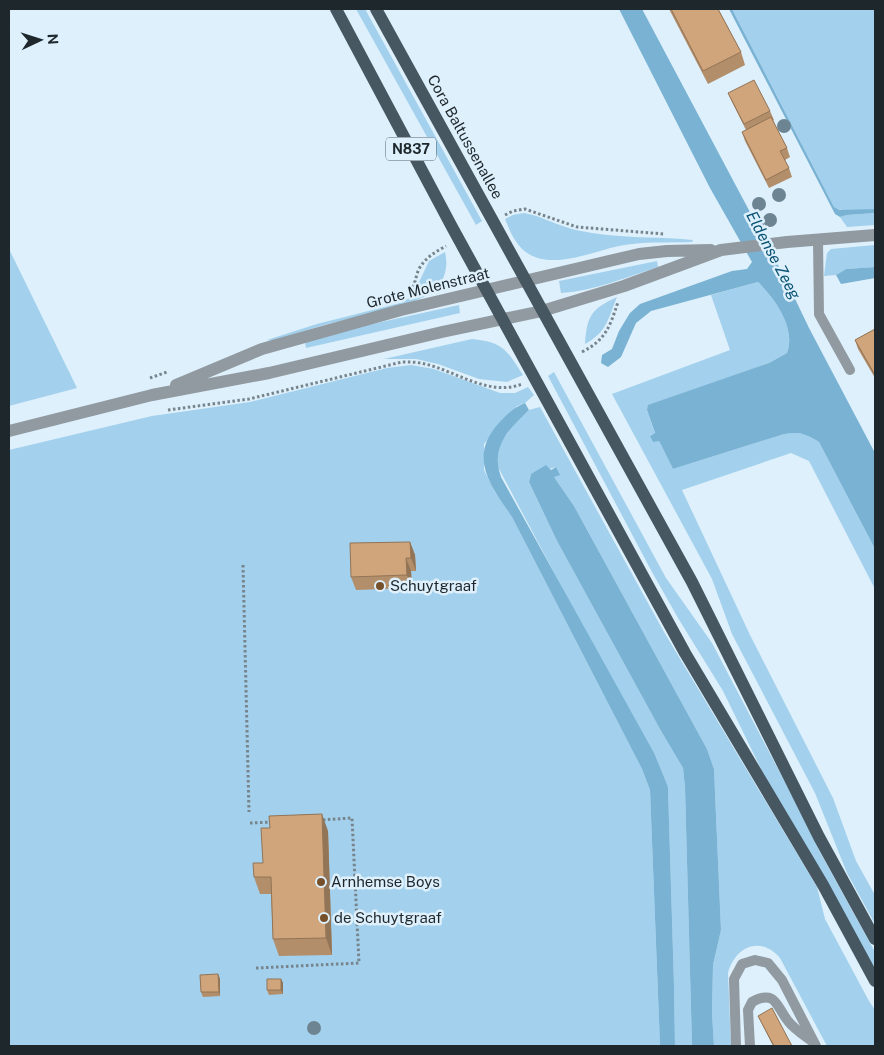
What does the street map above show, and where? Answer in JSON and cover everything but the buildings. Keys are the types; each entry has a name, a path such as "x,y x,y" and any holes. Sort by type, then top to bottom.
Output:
{"main road":[{"name":"N837","path":"336,9 503,319"},
{"name":"Cora Baltussenallee","path":"376,9 526,280"},
{"name":"N837","path":"526,280 542,311"},
{"path":"542,311 692,582 819,837 875,939"},
{"path":"503,319 685,653 823,885 875,981"}],"street":[{"name":"Grote Molenstraat","path":"152,395 262,349 401,310 639,254 727,249 875,235"},
{"name":"Grote Molenstraat","path":"9,431 152,395 269,373 542,311 624,286 727,249"}],"lane":[{"path":"818,240 819,314 850,370"},
{"path":"736,1046 734,979 742,964 755,960 768,963 782,980 816,1045"},
{"path":"750,1046 748,1010 752,1002 765,997 772,998 788,1022 816,1045"},
{"path":"735,1013 750,1034"}],"path":[{"path":"504,215 525,209 576,227 673,235"},
{"path":"588,349 596,345 610,325 624,286"},
{"path":"162,410 249,399 402,362 425,364 494,388 514,387 526,382"},
{"path":"243,565 249,812"},
{"path":"256,968 359,963 352,818 315,820"},
{"path":"250,823 278,822"}],"shaded area":[{"path":"356,9 365,9 482,221 476,225"},
{"path":"619,9 642,9 785,278 809,328 875,453 875,549 819,442 797,433 781,435 673,469 659,441 653,442 650,436 655,433 647,410 648,405 769,363 787,353 789,334 787,324 771,297 758,282 651,311 636,323 621,357 608,367 601,363 602,355 612,349 619,331 630,313 640,304 732,271 747,269 752,262 710,188"},
{"path":"729,9 732,9 834,207 840,210 875,209 875,213 840,217 835,214"},
{"path":"732,9 875,9 875,209 849,211 834,207"},
{"path":"524,213 590,233 693,240 692,242 628,244 563,260 536,258 525,251 515,240 505,219"},
{"path":"875,213 875,225 847,227 840,217 847,215"},
{"path":"875,245 875,267 846,269 836,275 824,276 827,253 831,249"},
{"path":"9,249 77,388 9,406"},
{"path":"445,252 446,266 444,275 437,288 429,294 386,310 328,324 273,341 267,340 317,324 404,302 414,293 429,261"},
{"path":"657,261 658,267 598,287 561,293 559,281"},
{"path":"875,267 875,278 841,284 836,275 846,269"},
{"path":"758,282 771,297 787,324 789,344 787,353 769,363 647,410 655,434 650,435 659,441 673,469 781,435 797,433 819,442 875,549 875,589 809,461 791,453 682,490 750,635 833,798 856,861 875,895 875,924 847,873 815,793 732,634 712,579 612,394 730,350 711,295"},
{"path":"617,297 602,330 585,344 587,327 592,314 601,305"},
{"path":"459,305 460,313 306,348 305,342 354,328"},
{"path":"472,339 498,345 513,359 523,375 507,382 479,379 438,364 416,359 384,359"},
{"name":"de Schuytgraaf","path":"411,365 434,369 500,393 515,393 528,387 534,395 525,403 517,406 484,444 484,470 495,492 512,517 642,769 650,790 660,1046 9,1046 9,450 152,416 250,402 387,368"},
{"path":"554,372 666,578 712,643 821,854 875,952 875,971 766,779 723,691 652,572 548,376"},
{"path":"525,403 529,410 508,432 500,447 498,466 501,477 654,753 668,787 675,1046 660,1046 650,790 642,769 512,517 490,483 486,472 484,460 489,436 507,415"},
{"path":"540,407 664,632 817,887 825,919 875,1010 875,1046 827,1046 780,958 772,951 757,946 749,947 742,951 731,964 728,973 731,1046 714,1046 712,1013 713,965 721,930 714,769 707,749 574,506 554,477 556,467 531,474 529,482 557,541 683,768 692,1046 675,1046 668,787 498,467 497,455 500,443 529,410"},
{"path":"546,465 551,470 556,467 560,475 554,477 574,506 707,749 714,769 721,930 713,965 712,1013 714,1046 692,1046 683,768 557,541 529,482 531,474"}],"place":[{"name":"Schuytgraaf","path":"380,586"},
{"name":"Arnhemse Boys","path":"321,882"},
{"name":"de Schuytgraaf","path":"324,918"}],"water label":[{"name":"Eldense Zeeg","path":"774,255"}]}
